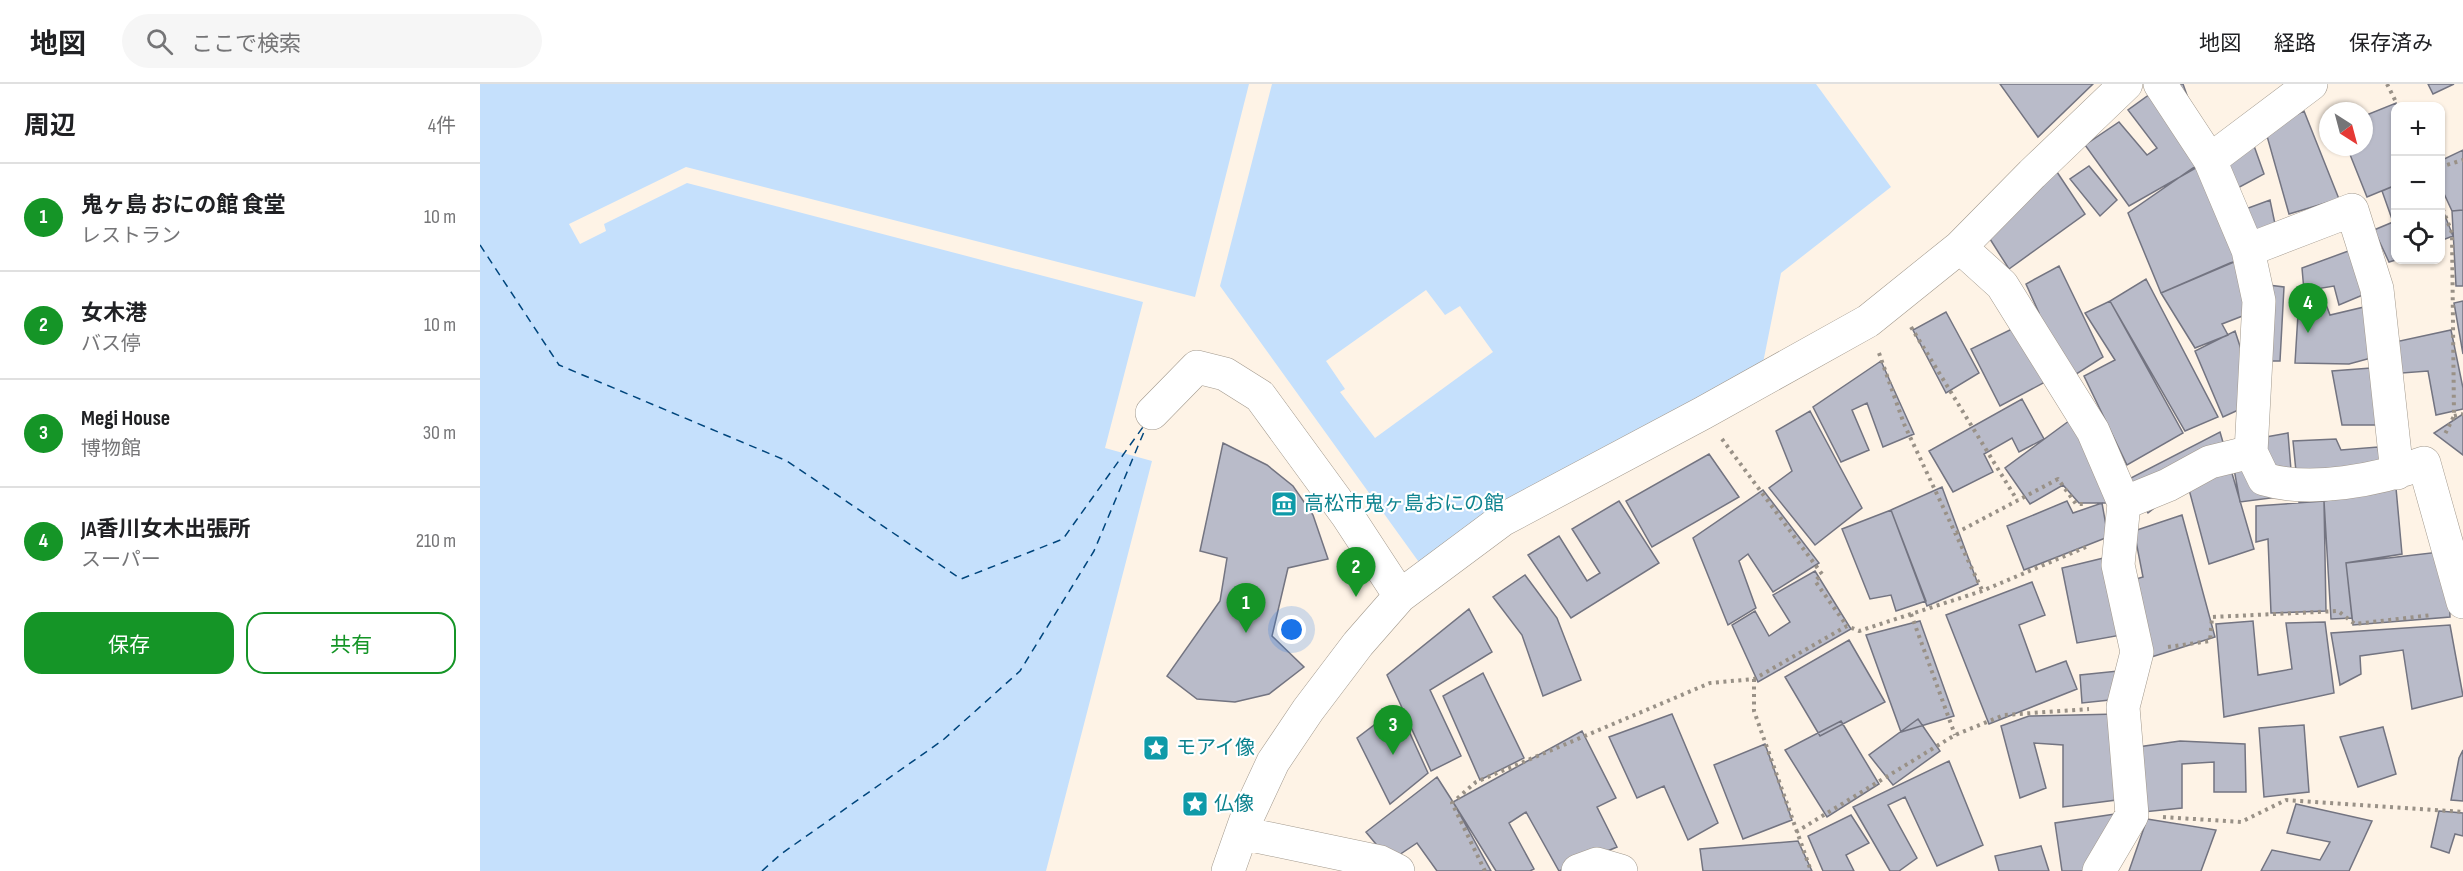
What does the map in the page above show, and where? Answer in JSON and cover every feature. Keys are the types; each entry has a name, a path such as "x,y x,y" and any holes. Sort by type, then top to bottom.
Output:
{"street":[{"path":"1228,871 1273,762 1284,744 1358,644 1400,596 1502,520 1703,413 1868,321 1960,247 2032,174 2127,84"},
{"path":"2160,84 2210,160 2248,250 2259,301 2251,452 2264,478 2283,484 2337,483 2410,468"},
{"path":"2210,160 2311,84"},
{"path":"2248,250 2352,210 2377,289 2410,468 2452,608"},
{"path":"1960,247 2002,285 2093,430 2122,518 2118,565 2137,652 2123,707 2132,815 2100,871"},
{"path":"1152,413 1197,367 1225,374 1260,396 1347,515 1400,596"},
{"path":"2122,518 2168,485 2210,462 2251,452"},
{"path":"1242,833 1380,862 1398,871"},
{"path":"1578,871 1597,864 1621,871"}],"path":[{"path":"2387,84 2396,102"},
{"path":"2445,165 2463,160"},
{"path":"2410,468 2434,452 2454,416 2452,233 2443,210"},
{"path":"1894,299 2017,500"},
{"path":"1868,321 1904,424 1982,591"},
{"path":"1703,413 1822,574 1815,581 1847,626 1859,631 1982,591 2122,518"},
{"path":"2454,416 2463,414"},
{"path":"1956,533 2058,479 2076,504 2122,518"},
{"path":"2137,652 2210,641 2212,617 2338,611 2355,624 2452,608"},
{"path":"1911,614 1955,735"},
{"path":"1485,871 1452,804 1476,782 1710,683 1754,679 1847,626"},
{"path":"1754,679 1754,711 1811,871"},
{"path":"1796,832 1955,735 2004,715 2123,707"},
{"path":"2132,815 2241,822 2286,800 2463,812"}],"water":[{"path":"480,84 1249,84 1195,297 686,167 569,224 580,244 606,231 604,224 687,183 1143,302 1105,448 1152,461 1046,871 480,871"},
{"path":"1272,84 1816,84 1891,187 1781,273 1760,378 1426,572 1220,286"}],"pier":[{"path":"1426,290 1445,315 1460,306 1493,352 1375,438 1340,392 1345,389 1326,361"}],"building":[{"path":"2000,84 2093,84 2038,137"},
{"path":"2164,84 2183,84 2210,160 2129,206 2085,145 2119,122 2147,155 2157,148 2128,110"},
{"path":"2428,84 2454,84 2433,94"},
{"path":"2391,105 2391,187 2367,197 2351,156 2373,156 2373,112"},
{"path":"2304,111 2319,149 2319,156 2322,156 2339,199 2289,214 2265,129"},
{"path":"2253,143 2264,174 2219,198 2224,217 2270,200 2280,248 2230,263 2161,293 2128,213 2193,168"},
{"path":"2463,150 2463,210 2452,211 2445,196 2445,159"},
{"path":"2053,166 2085,214 2009,269 1990,239"},
{"path":"2089,166 2117,200 2100,216 2070,179"},
{"path":"2391,187 2391,216 2382,191"},
{"path":"2463,210 2463,286 2456,286 2452,211"},
{"path":"2445,216 2453,236 2445,239"},
{"path":"2391,223 2391,261 2389,262 2374,230"},
{"path":"2362,246 2377,289 2339,305 2334,286 2304,291 2302,268"},
{"path":"2241,259 2258,310 2222,324 2228,335 2195,348 2161,293"},
{"path":"2059,266 2103,357 2067,380 2030,316 2039,313 2026,284"},
{"path":"2146,279 2218,417 2185,431 2110,301"},
{"path":"2252,283 2284,287 2280,361 2251,361"},
{"path":"2299,298 2324,299 2330,315 2381,303 2393,352 2349,364 2295,363"},
{"path":"2110,301 2183,433 2127,465 2084,376 2115,360 2085,313"},
{"path":"2463,301 2463,354 2454,303"},
{"path":"1946,312 1979,373 1946,393 1913,330"},
{"path":"2018,326 2047,381 2000,406 1971,349"},
{"path":"2451,330 2463,388 2463,409 2436,415 2428,371 2402,373 2395,342"},
{"path":"2235,331 2258,401 2223,417 2195,351"},
{"path":"1881,361 1914,434 1883,447 1867,403 1852,410 1869,450 1841,462 1813,407"},
{"path":"2384,367 2392,425 2342,425 2332,371"},
{"path":"2022,399 2044,439 2019,452 2012,438 1984,454 1993,472 1953,492 1929,451"},
{"path":"1810,411 1862,508 1815,545 1769,488 1792,471 1776,431"},
{"path":"2463,414 2463,455 2434,433"},
{"path":"2077,415 2124,503 2079,503 2063,485 2030,504 2005,468"},
{"path":"2220,432 2254,549 2209,564 2187,482 2148,513 2127,480"},
{"path":"2288,433 2293,495 2240,502 2234,469 2244,441"},
{"path":"2336,439 2341,450 2378,447 2383,479 2337,495 2299,502 2293,441"},
{"path":"1223,443 1267,465 1293,486 1313,515 1328,559 1288,568 1272,636 1304,667 1269,694 1235,702 1197,699 1167,676 1220,601 1227,558 1200,551"},
{"path":"1709,454 1739,497 1652,547 1626,501"},
{"path":"1942,487 1978,584 1927,606 1891,510"},
{"path":"2396,488 2402,554 2346,563 2352,618 2331,619 2324,501"},
{"path":"1763,490 1819,563 1773,592 1748,554 1739,561 1756,608 1728,625 1693,538"},
{"path":"1619,501 1659,563 1571,618 1528,555 1559,536 1587,581 1600,573 1572,529"},
{"path":"2067,501 2073,513 2102,503 2108,537 2024,570 2007,526"},
{"path":"2324,501 2326,611 2271,613 2268,539 2256,542 2256,506"},
{"path":"1891,510 1926,601 1896,611 1891,595 1870,599 1842,529"},
{"path":"2182,515 2215,637 2145,659 2126,582 2143,577 2134,531"},
{"path":"2448,551 2450,617 2353,625 2346,563"},
{"path":"2112,556 2127,634 2077,643 2062,568"},
{"path":"1815,571 1851,629 1758,682 1732,625 1755,611 1769,636 1790,622 1773,595"},
{"path":"1525,575 1557,618 1581,680 1543,696 1522,635 1493,597"},
{"path":"2032,582 2045,615 2019,625 2036,672 2066,661 2077,689 1989,724 1946,615"},
{"path":"1469,609 1492,652 1430,690 1461,756 1431,771 1387,675"},
{"path":"1920,621 1954,716 1901,732 1866,635"},
{"path":"2253,621 2258,675 2292,669 2286,623 2325,622 2334,693 2224,717 2216,624"},
{"path":"2450,625 2463,696 2412,709 2403,650 2360,656 2361,674 2340,685 2331,633"},
{"path":"1849,640 1885,702 1820,736 1785,677"},
{"path":"2118,671 2119,699 2082,703 2080,675"},
{"path":"1483,673 1524,758 1480,780 1443,696"},
{"path":"1398,707 1428,773 1390,804 1357,738"},
{"path":"1672,714 1718,823 1688,840 1664,786 1637,798 1609,737"},
{"path":"2117,714 2124,799 2063,807 2063,745 2034,743 2046,788 2020,798 2001,726 2029,716"},
{"path":"1918,719 1940,751 1893,785 1869,755"},
{"path":"1841,721 1879,784 1827,817 1785,750"},
{"path":"2304,725 2309,792 2264,797 2259,728"},
{"path":"2383,727 2396,774 2358,787 2340,737"},
{"path":"1582,731 1616,798 1597,807 1617,847 1559,871 1526,812 1509,823 1534,869 1496,871 1453,802"},
{"path":"2180,741 2245,744 2246,792 2214,792 2214,762 2182,764 2182,808 2143,812 2138,747"},
{"path":"1765,744 1792,820 1743,839 1714,765"},
{"path":"2463,750 2463,801 2451,800 2459,758"},
{"path":"1949,761 1983,845 1937,866 1905,797 1888,805 1917,858 1899,871 1890,871 1853,807"},
{"path":"1437,777 1491,871 1437,871 1417,843 1390,861 1366,832"},
{"path":"2296,804 2372,821 2349,871 2261,871 2272,850 2320,860 2330,842 2287,833"},
{"path":"2439,811 2463,813 2463,836 2455,834 2449,853 2431,847"},
{"path":"2122,813 2090,871 2062,871 2055,823"},
{"path":"1851,815 1869,843 1846,855 1854,871 1823,871 1808,836"},
{"path":"2147,819 2216,830 2201,871 2129,871"},
{"path":"1798,841 1812,871 1703,871 1700,849"},
{"path":"2041,846 2049,871 1999,871 1995,856"}],"ferry route":[{"path":"480,245 559,365 787,461 961,579 1063,539 1143,427"},
{"path":"762,871 781,854 943,740 1020,671 1094,551 1146,427"}],"place":[{"name":"JA香川女木出張所","path":"2308,333"},
{"name":"高松市鬼ヶ島おにの館","path":"1284,504"},
{"name":"女木港","path":"1356,597"},
{"name":"鬼ヶ島 おにの館 食堂","path":"1246,633"},
{"name":"モアイ像","path":"1156,748"},
{"name":"Megi House","path":"1393,755"},
{"name":"仏像","path":"1195,804"}]}
